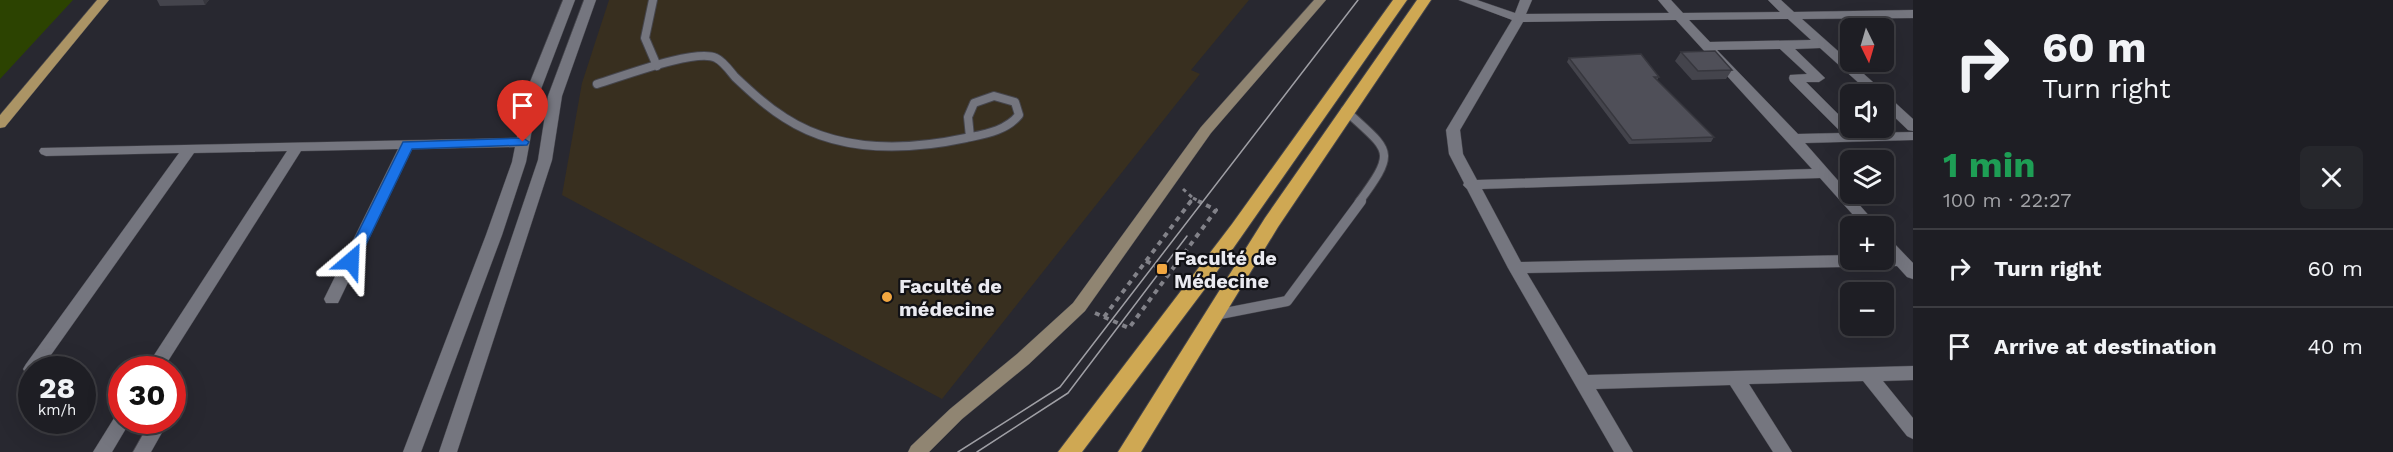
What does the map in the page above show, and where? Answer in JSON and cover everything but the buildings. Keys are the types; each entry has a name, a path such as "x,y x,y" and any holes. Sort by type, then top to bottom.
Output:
{"highway":[{"path":"1069,449 1290,157 1400,0"},
{"path":"1133,449 1211,316 1345,110 1424,0"}],"main road":[{"path":"0,124 103,0"}],"street":[{"path":"412,452 494,235 519,162 531,97 569,0"},
{"path":"448,452 545,160 555,96 590,0"},
{"path":"917,452 1079,307 1206,130 1319,0"},
{"path":"1465,0 1519,18 1913,14"},
{"path":"1526,0 1519,18 1453,130 1455,154 1516,268 1624,452"},
{"path":"1664,0 1794,139 1862,216"},
{"path":"1774,0 1867,84"},
{"path":"1706,46 1823,45"},
{"path":"1823,45 1784,46 1819,78 1795,78 1840,124"},
{"path":"1894,109 1913,127"},
{"path":"1894,137 1913,136"},
{"path":"1794,139 1854,138"},
{"path":"46,151 523,142"},
{"path":"332,299 407,145"},
{"path":"162,356 297,146"},
{"path":"41,356 190,148"},
{"path":"1470,185 1824,173"},
{"path":"1894,253 1913,273"},
{"path":"1516,268 1900,260"},
{"path":"1584,382 1913,373"},
{"path":"1868,375 1913,432"},
{"path":"1735,378 1783,452"},
{"path":"102,452 113,434"},
{"path":"142,452 152,434"}],"lane":[{"path":"653,0 645,38 657,66"},
{"path":"597,84 697,54 708,55 716,58 760,99 797,125 866,146 924,148 970,137 1003,128 1019,115 1015,102 996,96 978,99 971,106 968,117 970,137"},
{"path":"1211,316 1287,301 1384,169 1385,153 1379,142 1345,110"}],"path":[{"path":"1079,307 1129,328 1171,273 1216,210 1193,198 1172,178"},
{"path":"1104,317 1193,198"},
{"path":"1146,261 1171,273"}],"shaded area":[{"name":"Faculté de médecine","path":"609,0 1249,0 1191,70 1200,74 942,399 562,195 582,83"}],"green space":[{"path":"0,0 73,0 0,79"}],"tram line":[{"path":"958,452 1060,387 1358,0"},
{"path":"977,452 1068,393 1187,236"}],"place":[{"name":"Faculté de Médecine","path":"1162,269"},
{"name":"Faculté de médecine","path":"887,297"}],"route":[{"path":"351,261 407,145 523,142"}]}
